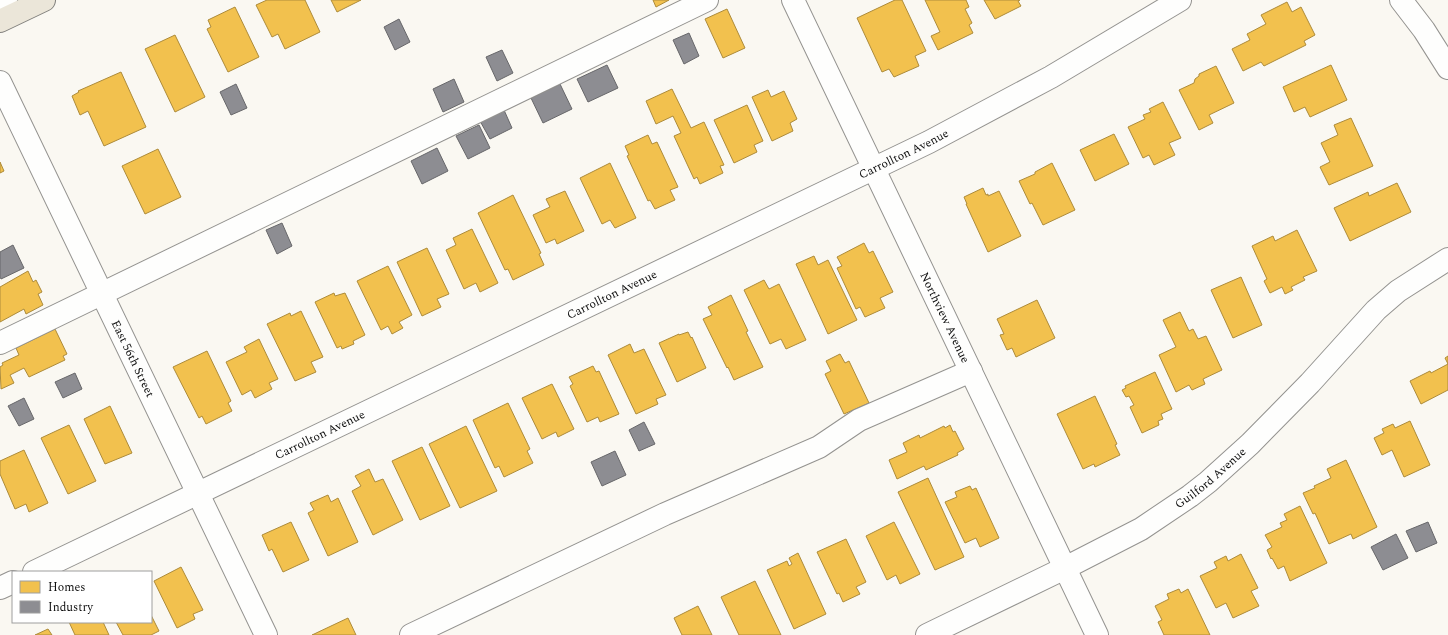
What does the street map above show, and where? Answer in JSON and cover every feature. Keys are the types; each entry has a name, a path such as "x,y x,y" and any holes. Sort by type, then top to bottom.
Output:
{"main road":[{"path":"0,21 44,0"}],"street":[{"path":"0,3 6,0"},
{"path":"0,343 707,0"},
{"name":"Northview Avenue","path":"793,0 1097,635"},
{"name":"Carrollton Avenue","path":"36,571 874,169 1020,94 1180,0"},
{"path":"1401,0 1424,30 1448,68"},
{"name":"East 56th Street","path":"0,82 266,635"},
{"name":"Guilford Avenue","path":"927,635 1065,568 1141,529 1199,489 1259,435 1318,374 1376,310 1398,291 1448,259"},
{"path":"411,635 665,514 820,447 859,420 971,372"},
{"path":"0,588 12,582"}],"building: Homes":[{"path":"267,0 305,0 320,32 285,49 278,34 272,37 256,5"},
{"path":"331,0 361,0 337,12"},
{"path":"653,0 669,0 656,7"},
{"path":"895,0 902,0 926,51 915,56 919,66 894,77 889,69 882,72 857,18"},
{"path":"925,0 966,0 969,7 965,9 972,23 969,25 973,33 938,50 931,36 940,32"},
{"path":"984,0 1020,0 1018,1 1021,6 995,19"},
{"path":"1287,2 1292,12 1301,7 1315,35 1304,41 1306,45 1264,66 1261,62 1243,71 1232,49 1250,40 1247,34 1266,24 1261,15"},
{"path":"235,7 259,57 228,72 207,29 211,27 208,20"},
{"path":"727,9 745,48 723,58 705,19"},
{"path":"175,35 205,97 175,112 145,49"},
{"path":"1331,65 1347,100 1310,117 1305,107 1294,112 1283,87"},
{"path":"1216,66 1234,103 1209,115 1213,123 1199,130 1179,90 1194,83 1199,74"},
{"path":"121,72 146,127 104,146 88,111 80,115 72,96 79,92 78,91"},
{"path":"672,89 691,128 704,122 724,165 720,166 723,173 700,184 697,177 694,179 674,136 681,133 673,116 656,124 646,101"},
{"path":"768,90 771,97 784,91 797,119 790,123 793,131 772,141 752,97"},
{"path":"1163,102 1181,138 1169,143 1175,155 1154,165 1149,155 1143,158 1128,127 1145,119 1143,115 1151,112 1149,109"},
{"path":"747,105 763,141 754,145 757,152 734,163 714,120"},
{"path":"1351,118 1373,166 1329,185 1320,167 1330,162 1321,143 1338,135 1334,125"},
{"path":"1114,134 1129,164 1095,181 1080,150"},
{"path":"648,135 652,144 657,142 678,187 670,190 675,200 655,209 650,200 648,201 627,156 629,155 625,146"},
{"path":"158,149 181,197 145,214 122,166"},
{"path":"0,162 4,171 0,173"},
{"path":"610,163 636,218 615,228 610,220 602,224 580,178"},
{"path":"1052,163 1075,210 1043,225 1032,203 1030,204 1019,181 1035,174 1035,172"},
{"path":"1397,183 1411,212 1350,241 1334,208 1368,192 1369,196"},
{"path":"983,188 988,196 999,191 1021,236 988,252 964,197"},
{"path":"565,191 584,231 557,244 555,239 546,243 533,215 550,207 546,199"},
{"path":"513,195 541,253 539,254 544,265 513,280 508,269 505,270 478,213"},
{"path":"472,229 498,283 480,292 476,283 464,289 446,250 456,245 453,238"},
{"path":"1297,230 1317,271 1303,277 1305,280 1291,287 1293,290 1285,294 1282,287 1270,293 1264,281 1267,279 1252,246 1273,236 1275,241"},
{"path":"864,243 869,253 873,251 893,292 880,298 885,308 865,317 860,307 856,309 837,268 842,266 837,257"},
{"path":"427,248 449,294 437,299 441,307 422,316 397,262"},
{"path":"814,256 818,265 828,260 857,320 828,334 796,264"},
{"path":"388,266 412,315 399,322 403,328 392,334 388,326 381,330 357,281"},
{"path":"28,271 33,282 36,280 42,292 38,294 43,305 26,314 24,309 0,322 0,287"},
{"path":"1241,277 1262,325 1233,338 1211,290"},
{"path":"764,280 769,289 779,284 806,340 786,349 781,339 770,344 744,290"},
{"path":"334,293 335,296 345,293 365,335 353,341 354,344 342,349 341,346 337,348 315,302"},
{"path":"731,295 748,331 746,332 763,367 734,380 703,319 712,315 708,307"},
{"path":"1037,300 1055,338 1016,357 1012,348 1007,350 1000,335 1004,334 997,319"},
{"path":"301,311 323,357 311,362 316,372 295,381 267,324 290,313 291,316"},
{"path":"1180,312 1189,331 1193,329 1198,339 1206,336 1222,370 1203,379 1205,384 1192,390 1189,385 1176,392 1159,355 1176,347 1163,320"},
{"path":"55,329 67,354 63,356 65,360 29,377 24,368 10,375 14,383 1,389 0,367 3,365 2,363 19,355 16,348"},
{"path":"688,332 691,338 692,337 706,368 677,382 659,343 679,334"},
{"path":"259,339 278,379 269,383 272,389 255,398 251,390 242,395 226,362 247,352 244,347"},
{"path":"630,344 634,353 644,349 666,395 656,399 658,404 636,414 608,355"},
{"path":"207,351 231,401 228,403 232,411 206,424 202,416 199,418 173,367"},
{"path":"840,354 845,363 849,361 869,403 844,414 825,374 831,371 826,361"},
{"path":"1448,356 1448,364 1445,358"},
{"path":"1448,364 1448,390 1421,404 1410,381 1430,371 1431,373"},
{"path":"593,366 596,372 599,371 619,414 600,422 598,417 587,422 570,386 573,384 569,377"},
{"path":"1155,372 1172,409 1161,414 1163,419 1158,421 1159,425 1142,433 1130,407 1134,405 1129,396 1126,397 1122,390 1126,388 1125,386"},
{"path":"552,384 574,429 558,437 556,432 542,439 522,398"},
{"path":"1095,396 1117,444 1115,445 1120,455 1095,467 1094,464 1083,469 1057,414"},
{"path":"508,403 530,449 527,451 533,463 504,477 499,466 495,468 473,420"},
{"path":"110,406 132,453 105,464 84,419"},
{"path":"1410,421 1430,465 1404,477 1392,450 1382,455 1374,438 1384,433 1382,429 1393,424 1395,428"},
{"path":"69,425 96,481 68,494 41,438"},
{"path":"950,425 953,432 955,431 964,449 957,453 958,455 926,470 924,466 897,479 889,460 907,452 903,443 919,435 920,438 944,426 945,428"},
{"path":"466,426 497,491 460,508 429,444"},
{"path":"422,447 450,506 420,520 392,461"},
{"path":"24,450 48,503 29,512 26,504 15,509 0,474 0,461"},
{"path":"1346,460 1377,527 1353,539 1351,534 1329,544 1315,513 1313,514 1303,493 1315,488 1314,486 1331,478 1327,469"},
{"path":"369,469 375,482 383,479 403,520 373,535 352,491 361,486 355,476"},
{"path":"928,478 964,557 935,570 898,492"},
{"path":"970,486 972,490 976,488 999,538 980,547 976,538 965,543 945,502 957,497 955,492"},
{"path":"328,495 331,502 338,498 358,542 328,556 308,513 314,510 310,503"},
{"path":"1300,506 1327,563 1290,581 1284,566 1278,569 1272,558 1271,559 1267,550 1272,547 1265,535 1282,527 1280,523 1287,520 1284,514"},
{"path":"291,522 309,560 283,572 272,549 269,551 262,535"},
{"path":"894,522 920,574 900,584 896,575 887,580 866,536"},
{"path":"846,539 866,582 856,587 860,594 843,602 839,593 837,594 817,552"},
{"path":"798,553 826,614 794,629 767,570 787,561 789,566 792,564 789,558"},
{"path":"1241,554 1258,588 1251,591 1259,606 1233,618 1226,603 1216,608 1200,576 1217,568 1214,562 1226,556 1228,561"},
{"path":"181,567 203,610 193,614 195,619 177,628 154,581"},
{"path":"755,581 781,635 739,635 721,597"},
{"path":"1179,589 1181,593 1188,589 1210,635 1164,635 1158,622 1162,620 1155,606 1169,599 1167,594"},
{"path":"698,606 712,635 682,635 674,618"},
{"path":"152,617 159,631 151,635 123,635 117,623 152,623"},
{"path":"348,618 356,635 312,635"},
{"path":"69,623 103,623 109,635 75,635"},
{"path":"48,629 52,635 35,635"}],"building: Industry":[{"path":"399,19 410,42 395,50 384,27"},
{"path":"689,33 699,56 684,64 673,40"},
{"path":"502,50 513,73 497,81 486,57"},
{"path":"607,65 618,88 588,102 577,79"},
{"path":"454,79 464,102 443,112 433,89"},
{"path":"236,84 247,108 231,115 220,92"},
{"path":"560,84 572,109 543,123 531,98"},
{"path":"504,110 512,128 490,139 480,121"},
{"path":"479,125 490,148 468,159 456,136"},
{"path":"437,148 448,171 422,184 411,161"},
{"path":"282,223 292,246 277,254 266,230"},
{"path":"13,245 24,268 1,279 0,252"},
{"path":"75,373 82,389 63,398 55,382"},
{"path":"24,398 34,419 19,426 8,406"},
{"path":"644,422 655,444 639,451 629,430"},
{"path":"615,451 626,475 602,486 591,462"},
{"path":"1428,522 1437,543 1416,552 1406,531"},
{"path":"1396,534 1408,558 1383,570 1371,547"}]}
